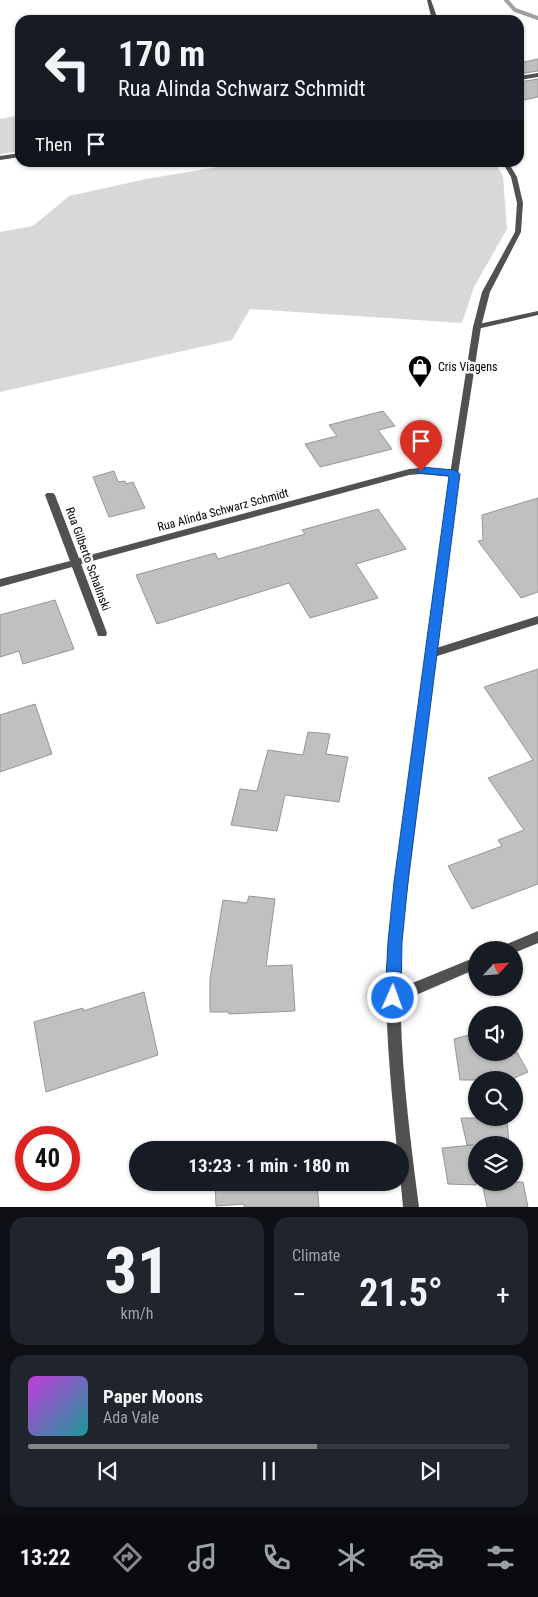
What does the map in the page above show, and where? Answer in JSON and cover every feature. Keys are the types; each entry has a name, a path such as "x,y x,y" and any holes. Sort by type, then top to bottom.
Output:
{"street":[{"path":"429,0 434,15"},
{"path":"524,77 538,75"},
{"path":"0,158 15,155"},
{"path":"411,1207 397,1083 393,998 395,942 401,882 454,474 477,327 486,292 518,232 520,203 514,177 508,167"},
{"path":"477,327 538,313"},
{"name":"Rua Alinda Schwarz Schmidt","path":"0,583 409,472 421,471 454,474"},
{"name":"Rua Gilberto Schalinski","path":"50,495 102,633"},
{"path":"432,654 538,620"},
{"path":"523,943 538,937"},
{"path":"393,998 468,966"}],"shaded area":[{"path":"15,116 15,152 0,154 0,119"},
{"path":"218,167 497,167 503,176 507,229 474,287 462,323 250,309 232,340 0,392 0,232 33,226 69,196 146,179"}],"building":[{"path":"538,59 538,71 524,73 524,62"},
{"path":"538,79 538,97 524,100 524,81"},
{"path":"383,411 395,426 378,430 392,449 320,467 305,444 337,436 329,425"},
{"path":"114,471 118,482 125,481 126,484 133,482 145,508 109,517 93,477"},
{"path":"538,498 538,592 521,598 478,541 483,540 482,515"},
{"path":"378,509 406,549 356,564 378,598 310,618 289,583 157,624 136,575 215,553 218,559 305,534 302,530"},
{"path":"55,600 74,649 23,664 19,651 0,657 0,615"},
{"path":"538,669 538,884 472,909 448,866 502,846 498,840 524,830 488,778 533,760 484,687"},
{"path":"35,704 52,754 0,772 0,715"},
{"path":"308,732 330,734 326,754 348,757 339,802 285,795 277,831 231,825 240,789 257,791 268,750 303,755"},
{"path":"249,896 275,899 266,966 292,965 295,1011 229,1014 229,1012 210,1012 210,979 223,900 247,903"},
{"path":"144,992 158,1055 46,1092 34,1022 83,1008 83,1011"},
{"path":"468,1035 468,1061 522,1061 528,1072 523,1074 523,1071 468,1071 468,1080 460,1080 454,1039"},
{"path":"461,1118 468,1118 468,1126 508,1126 508,1136 468,1136 467,1145"},
{"path":"468,1145 468,1185 448,1184 442,1148"},
{"path":"523,1182 528,1207 487,1207 484,1191 523,1191"},
{"path":"215,1191 318,1191 319,1207 244,1207 244,1204 216,1206"}],"waterway":[{"path":"506,0 515,10 538,18"}],"place":[{"name":"Cris Viagens","path":"420,388"}],"route":[{"path":"393,998 395,942 401,882 454,474 421,471"}]}
